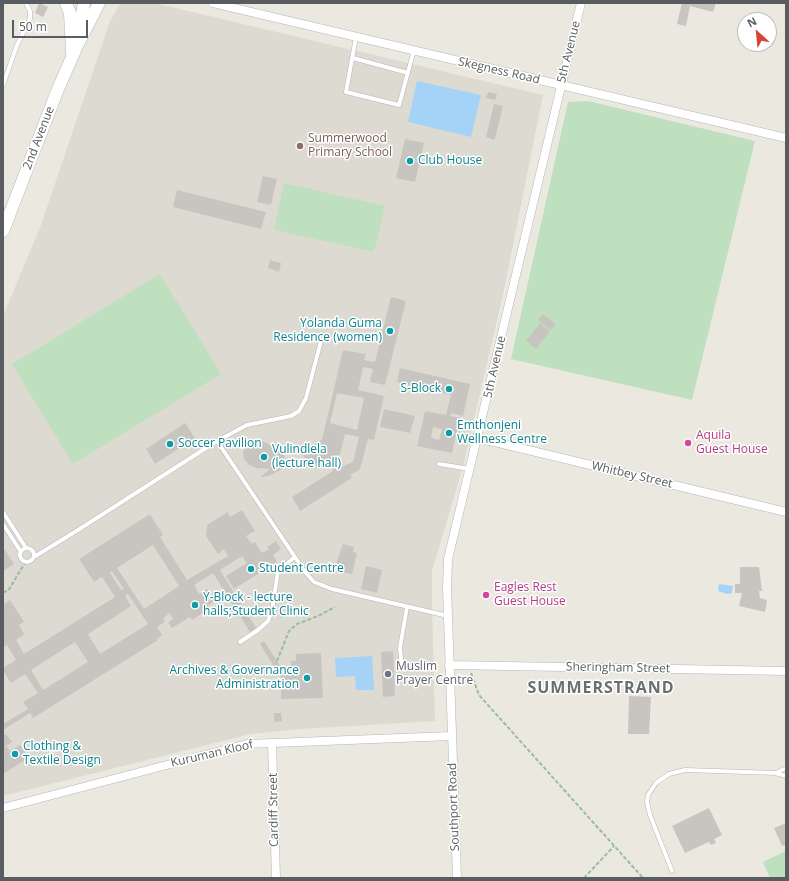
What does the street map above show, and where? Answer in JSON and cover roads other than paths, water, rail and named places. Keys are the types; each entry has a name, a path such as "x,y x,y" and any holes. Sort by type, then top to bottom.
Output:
{"street":[{"path":"66,3 70,13 74,51"},
{"name":"2nd Avenue","path":"74,51 84,3"},
{"name":"2nd Avenue","path":"3,231 74,51 99,3"},
{"name":"Skegness Road","path":"213,3 786,138"},
{"name":"5th Avenue","path":"451,736 448,559 537,193 560,85 581,3"},
{"name":"Whitbey Street","path":"478,438 786,512"},
{"name":"Sheringham Street","path":"449,665 786,671"},
{"name":"Kuruman Kloof","path":"3,808 247,744 451,736"},
{"name":"Southport Road","path":"451,736 457,878"},
{"name":"Cardiff Street","path":"272,743 276,878"}],"lane":[{"path":"3,85 17,45 30,19 30,11 26,3"},
{"path":"356,37 346,92 399,105 414,50"},
{"path":"353,58 408,73"},
{"path":"3,524 21,552 21,558 29,561 217,441 248,425 291,416 299,411 306,398 321,341"},
{"path":"217,441 311,579 325,587 448,616"},
{"path":"439,464 470,469"},
{"path":"3,512 26,548 32,551 34,557"},
{"path":"21,552 26,548"},
{"path":"240,642 268,621 272,610 278,571 295,557"},
{"path":"402,668 400,648 407,607"},
{"path":"776,773 786,768"},
{"path":"672,871 650,814 647,802 648,795 656,783 669,774 685,770 776,773 786,776"}],"water":[{"path":"417,81 481,95 471,137 408,122"},
{"path":"719,584 733,586 732,593 727,594 718,591"},
{"path":"372,656 374,690 356,690 355,676 336,677 335,658"}],"place":[{"name":"Summerwood Primary School","path":"300,146"},
{"name":"Club House","path":"410,161"},
{"name":"Yolanda Guma Residence (women)","path":"390,331"},
{"name":"S-Block","path":"449,389"},
{"name":"Emthonjeni Wellness Centre","path":"449,433"},
{"name":"Aquila Guest House","path":"688,443"},
{"name":"Soccer Pavilion","path":"170,444"},
{"name":"Vulindlela (lecture hall)","path":"264,457"},
{"name":"Student Centre","path":"251,569"},
{"name":"Eagles Rest Guest House","path":"486,595"},
{"name":"Y-Block - lecture halls;Student Clinic","path":"195,605"},
{"name":"Muslim Prayer Centre","path":"388,674"},
{"name":"Archives & Governance Administration","path":"307,678"},
{"name":"Clothing & Textile Design","path":"15,754"}],"district":[{"name":"SUMMERSTRAND","path":"601,688"}]}
